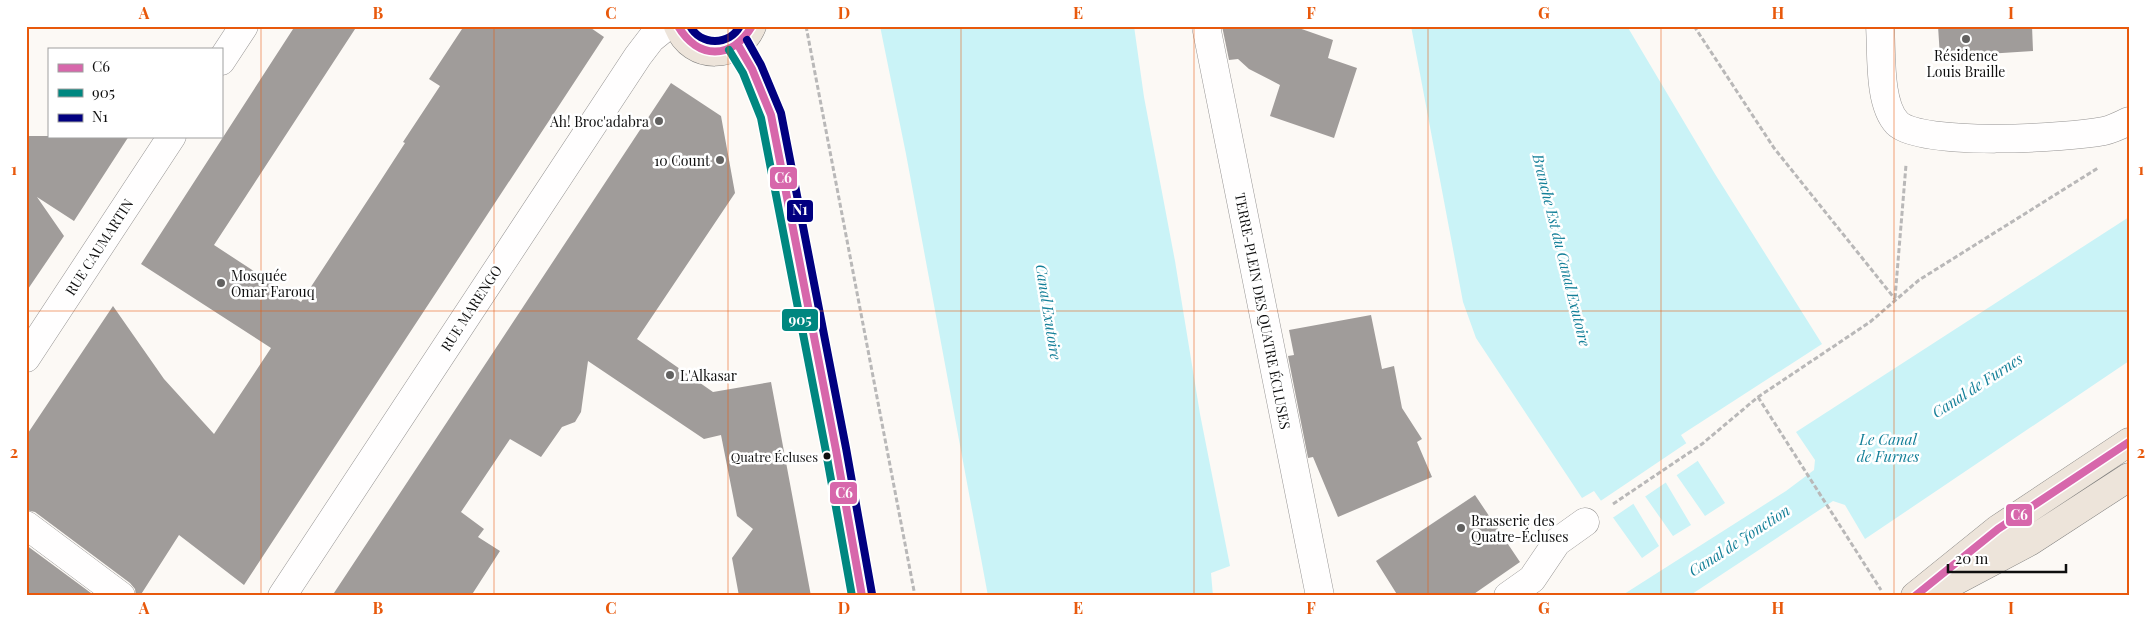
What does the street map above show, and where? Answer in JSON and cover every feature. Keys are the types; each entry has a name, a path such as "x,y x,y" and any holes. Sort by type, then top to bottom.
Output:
{"main road":[{"path":"678,26 690,44 700,50 722,52 745,36 752,69 771,115 862,596"},
{"path":"1915,596 1998,529 2119,448"},
{"path":"1927,596 2029,542 2127,480"}],"street":[{"path":"222,60 244,26"},
{"name":"RUE MARENGO","path":"282,596 638,56 651,40 667,26"},
{"name":"TERRE-PLEIN DES QUATRE ÉCLUSES","path":"1206,26 1320,596"},
{"path":"1880,26 1884,91 1892,116 1901,126 1908,129 1946,137 2045,137 2104,130 2129,121"},
{"name":"RUE CAUMARTIN","path":"26,358 171,138"},
{"path":"2119,448 2127,480"},
{"path":"1508,596 1532,580 1557,542 1585,522"},
{"path":"26,525 121,596"}],"path":[{"path":"806,26 915,596"},
{"path":"1694,26 1774,148 1895,299"},
{"path":"1895,299 1908,129"},
{"path":"1585,522 1702,444 1758,397 1870,322 1919,280 2104,165"},
{"path":"1758,397 1885,596"}],"water":[{"name":"Canal Exutoire","path":"880,26 1134,26 1144,97 1175,261 1200,414 1230,566 1211,573 1213,596 988,596 906,154"},
{"name":"Branche Est du Canal Exutoire","path":"1411,26 1627,26 1715,174 1822,344 1681,435 1725,503 1705,516 1666,460 1656,466 1691,525 1673,536 1635,482 1625,490 1659,546 1642,558 1594,491 1582,498 1476,338 1463,302"},
{"name":"Le Canal de Furnes","path":"2129,217 2129,361 1865,539 1845,505 1833,501 1689,596 1621,596 1786,491 1814,470 1815,460 1796,432"}],"pier":[{"path":"1688,442 1699,460 1674,477 1665,463 1659,467 1668,481 1643,498 1634,485 1628,490 1636,502 1611,519 1599,502"}],"building":[{"path":"295,26 357,26 214,245 301,302 440,86 429,79 464,26 588,26 604,37 244,585 179,535 140,596 136,596 135,589 130,583 35,512 26,510 26,436 113,306 164,379 214,434 271,348 141,264"},
{"path":"1222,26 1293,26 1333,40 1328,58 1357,68 1334,138 1270,116 1280,85 1249,69 1238,59 1229,60"},
{"name":"Résidence Louis Braille","path":"1938,26 2032,26 2033,51 1940,57"},
{"path":"671,83 721,116 735,193 637,339 713,392 771,382 811,596 739,596 732,558 753,529 737,516 721,435 704,439 588,361 581,412 575,422 562,427 541,457 510,439 461,512 484,529 478,537 500,551 471,596 332,596"},
{"path":"26,136 48,136 48,138 128,138 74,221 37,197 64,236 26,292"},
{"path":"1371,315 1382,369 1394,366 1402,408 1422,439 1417,442 1432,477 1338,517 1313,457 1308,458 1288,356 1294,355 1289,330"},
{"name":"Brasserie des Quatre-Écluses","path":"1475,495 1520,562 1471,596 1398,596 1376,561"},
{"path":"26,545 95,596 26,596"}],"transit line":[{"name":"C6","path":"678,26 695,45 715,52 735,45 752,26"},
{"name":"N1","path":"690,26 701,37 715,41 729,37 740,26"},
{"name":"N1","path":"747,40 761,65 781,113 846,448 872,594"},
{"name":"C6","path":"738,45 752,69 771,115 836,450 862,596"},
{"name":"905","path":"729,50 743,73 761,118 852,596"},
{"name":"C6","path":"1915,596 1998,529 2129,442"}],"place":[{"name":"Résidence Louis Braille","path":"1966,39"},
{"name":"Ah! Broc'adabra","path":"659,121"},
{"name":"10 Count","path":"720,160"},
{"name":"Mosquée Omar Farouq","path":"221,283"},
{"name":"L'Alkasar","path":"670,375"},
{"name":"Quatre Écluses","path":"827,456"},
{"name":"Brasserie des Quatre-Écluses","path":"1461,528"}],"water label":[{"name":"Canal de Furnes","path":"1977,385"},
{"name":"Canal de Jonction","path":"1739,540"}]}
